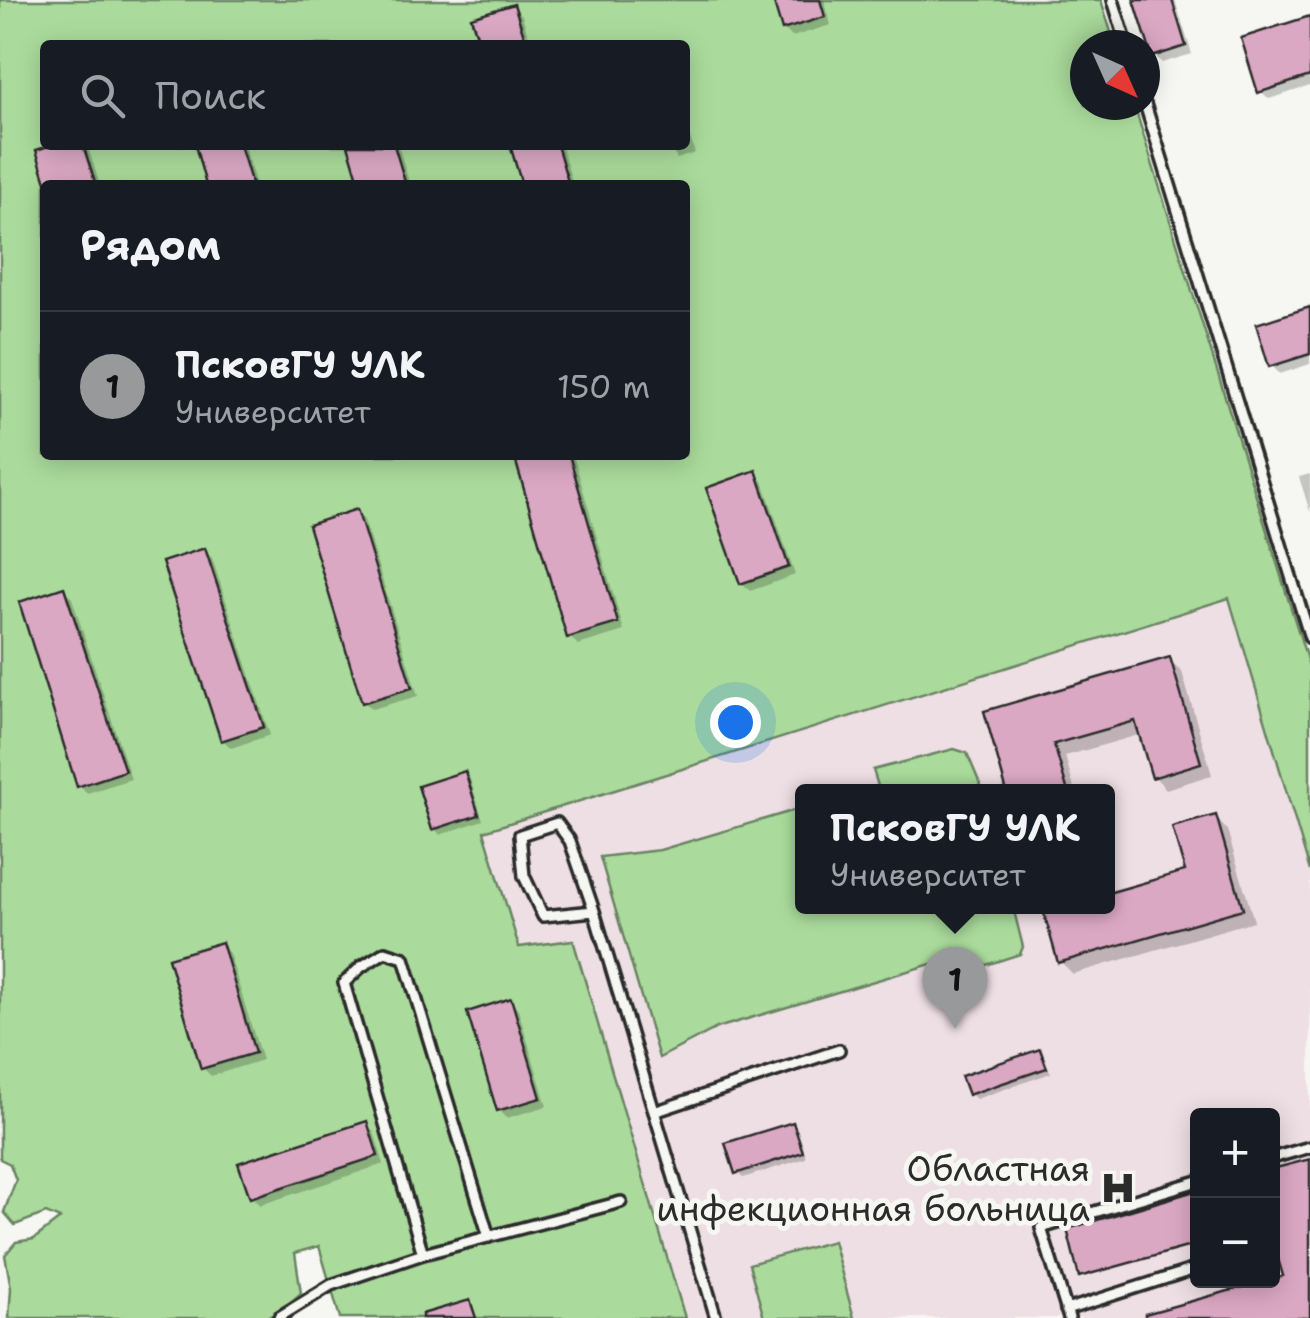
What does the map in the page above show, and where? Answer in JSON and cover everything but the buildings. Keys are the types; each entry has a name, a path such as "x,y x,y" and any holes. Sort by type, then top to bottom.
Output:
{"lane":[{"path":"1113,0 1122,30"},
{"path":"1150,120 1310,638"},
{"path":"594,911 543,916 524,876 520,835 557,823 570,840 594,911 716,1318"},
{"path":"423,1254 344,983 360,967 385,952 404,958 489,1237"},
{"path":"654,1112 840,1050"},
{"path":"1280,1156 1310,1147"},
{"path":"1190,1183 1041,1228 1068,1314 1190,1271"},
{"path":"278,1318 331,1285 423,1254 621,1202"}],"shaded area":[{"path":"1229,597 1310,871 1310,1318 685,1318 573,941 519,947 484,831"}],"green space":[{"path":"0,0 1101,0 1110,30 1070,30 1070,120 1139,120 1310,669 1310,871 1229,598 484,831 519,947 573,940 685,1318 340,1318 319,1246 295,1253 301,1293 277,1314 262,1318 9,1318 11,1288 5,1255 16,1242 34,1239 60,1219 46,1213 15,1225 4,1212 16,1180 10,1164 0,1159"},
{"path":"954,749 967,753 980,784 877,784 873,770"},
{"path":"795,810 795,914 1015,914 1023,947 1020,954 937,981 931,964 717,1028 659,1058 600,857 660,850"},
{"path":"833,1241 854,1318 764,1318 749,1264"}],"place":[{"name":"ПсковГУ УЛК","path":"955,1029"},
{"name":"Областная инфекционная больница","path":"1118,1188"}]}
